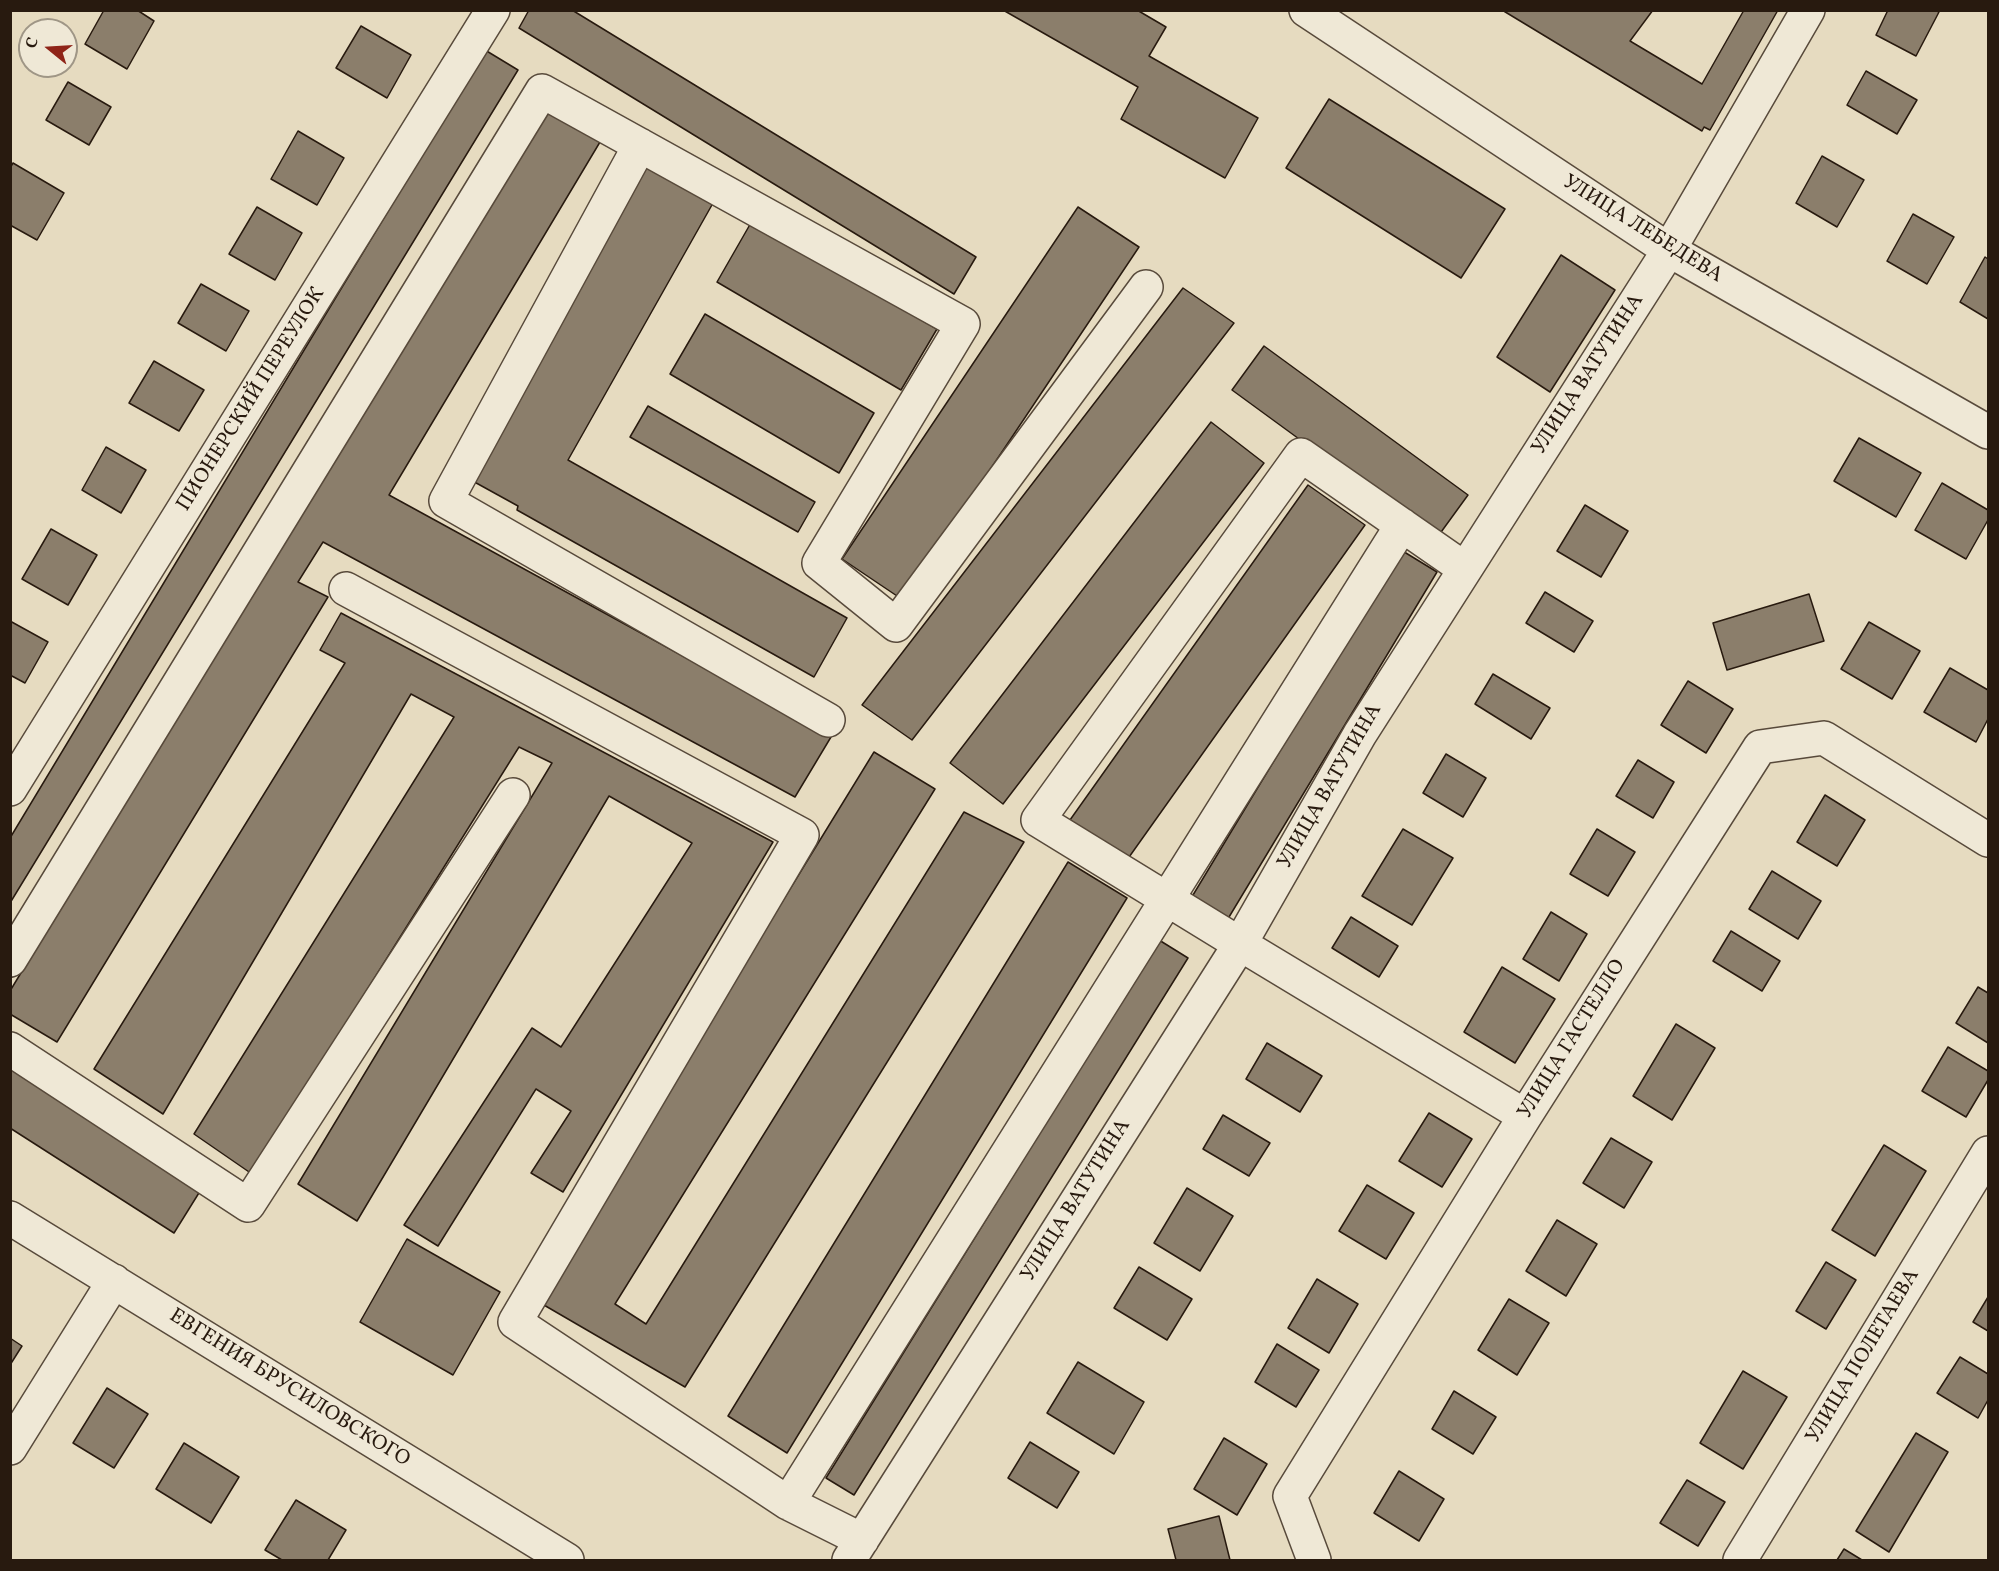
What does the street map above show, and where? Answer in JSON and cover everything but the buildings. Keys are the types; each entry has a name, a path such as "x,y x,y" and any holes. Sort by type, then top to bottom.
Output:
{"street":[{"name":"ПИОНЕРСКИЙ ПЕРЕУЛОК","path":"10,789 493,10"},
{"name":"УЛИЦА ЛЕБЕДЕВА","path":"1306,10 1668,250 1989,432"},
{"name":"УЛИЦА ВАТУТИНА","path":"855,1550 1240,944 1360,734 1668,250 1808,10"},
{"path":"10,960 542,92 963,324 819,563 896,625 1146,286"},
{"path":"640,145 446,501 828,720"},
{"path":"1465,569 1302,455 1038,820 1525,1116"},
{"path":"788,1503 1165,899 1402,525"},
{"path":"346,589 802,835 515,1322 855,1550"},
{"name":"УЛИЦА ГАСТЕЛЛО","path":"1314,1560 1290,1496 1525,1116 1760,747 1824,738 1989,840"},
{"path":"10,1049 248,1205 513,795"},
{"name":"УЛИЦА ПОЛЕТАЕВА","path":"1740,1560 1989,1153"},
{"name":"ЕВГЕНИЯ БРУСИЛОВСКОГО","path":"10,1218 567,1560"},
{"path":"10,1448 114,1281"}]}
